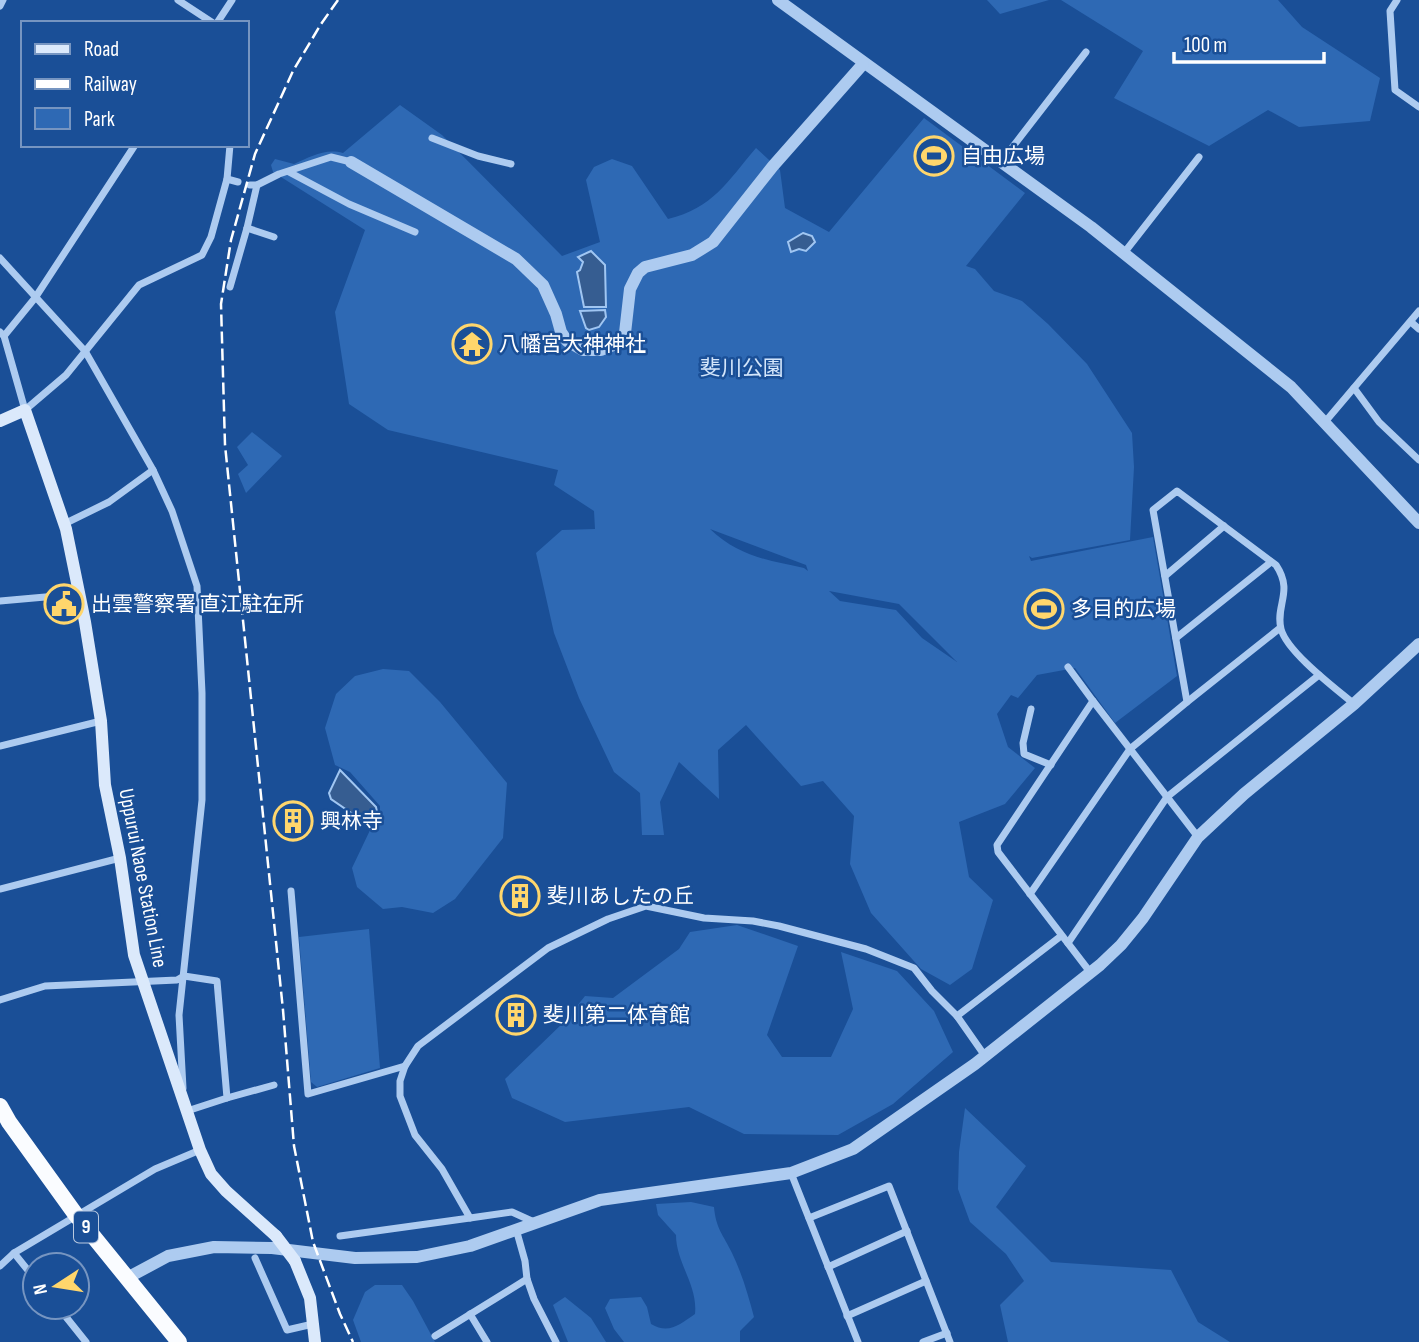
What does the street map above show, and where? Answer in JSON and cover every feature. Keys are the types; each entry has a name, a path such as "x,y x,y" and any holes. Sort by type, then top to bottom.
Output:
{"highway":[{"name":"9","path":"0,1106 76,1215 179,1342"}],"main road":[{"path":"0,421 25,410"},
{"name":"Uppurui Naoe Station Line","path":"25,410 64,524 79,594 101,721 105,785 120,858 134,955 200,1150 211,1174 276,1236 295,1261 310,1298 315,1342"}],"street":[{"path":"0,6 4,0"},
{"path":"178,0 212,21"},
{"path":"216,21 232,0"},
{"path":"778,0 1124,253 1291,387 1419,523"},
{"path":"1397,0 1390,11 1395,90 1419,107"},
{"path":"1000,163 1086,52"},
{"path":"230,287 247,228 253,185 331,157 351,162 516,259 543,285 567,341 583,350 601,350 616,344 625,333 630,289 638,273 645,267 692,256 713,242 773,166 863,64"},
{"path":"432,138 478,156 511,164"},
{"path":"134,147 35,298 2,334 25,410 66,375 139,285 202,255 211,237 228,179 229,147"},
{"path":"1124,253 1199,157"},
{"path":"289,172 326,193 415,232"},
{"path":"228,179 238,182"},
{"path":"247,228 275,237"},
{"path":"0,258 85,351 153,470 172,511 197,586 202,693 202,800 178,1015 186,1105 227,1098 274,1085"},
{"path":"1325,422 1419,311"},
{"path":"1411,321 1419,328"},
{"path":"1354,388 1379,422 1419,460"},
{"path":"64,524 109,502 153,470"},
{"path":"1187,702 1153,510 1177,491 1271,562 1282,575 1285,589 1280,628 1294,652 1354,704"},
{"path":"1165,576 1224,526"},
{"path":"1176,638 1271,562"},
{"path":"0,601 79,594"},
{"path":"1030,894 1130,749 1280,628"},
{"path":"127,1278 167,1256 214,1247 272,1248 355,1258 417,1257 470,1246 600,1200 790,1173 853,1149 985,1056 1121,945 1143,918 1198,836 1354,704 1419,644"},
{"path":"1068,667 1198,836"},
{"path":"1068,943 1167,797 1319,675"},
{"path":"1090,972 998,852 997,845 1093,702"},
{"path":"1031,709 1023,743 1024,754 1051,765"},
{"path":"0,746 101,721"},
{"path":"0,888 120,858"},
{"path":"291,891 308,1094 405,1066"},
{"path":"470,1218 442,1168 415,1135 400,1096 400,1081 405,1066 418,1046 548,948 608,919 646,906 704,918 753,921 779,926 866,949 914,968 957,1016 985,1056"},
{"path":"957,1016 1061,936"},
{"path":"0,1000 45,986 177,980 184,976 217,981 227,1098"},
{"path":"0,1266 14,1253 155,1169 200,1150"},
{"path":"790,1173 858,1342"},
{"path":"809,1218 889,1186 950,1342"},
{"path":"340,1236 512,1212 534,1222"},
{"path":"516,1229 534,1299 556,1342"},
{"path":"828,1267 907,1231"},
{"path":"14,1253 21,1262"},
{"path":"255,1258 288,1330 314,1324"},
{"path":"435,1336 527,1279"},
{"path":"848,1316 926,1281"},
{"path":"470,1314 487,1342"},
{"path":"69,1321 86,1342"},
{"path":"923,1342 947,1333"}],"green space":[{"path":"987,0 1049,0 1000,14"},
{"path":"1061,0 1278,0 1302,27 1380,78 1370,121 1299,127 1268,110 1209,146 1114,98 1143,51"},
{"name":"斐川公園","path":"400,105 442,135 562,256 600,242 586,180 594,167 612,159 632,166 668,219 708,201 756,148 780,170 785,208 829,232 924,118 1025,193 966,266 975,269 994,291 1022,301 1087,364 1132,433 1134,467 1130,540 1032,558 1029,556 1031,561 1153,537 1177,676 1115,723 1075,668 1037,675 1018,698 1011,695 997,714 1008,747 1035,768 1005,804 959,822 969,877 993,900 972,969 950,985 921,969 871,913 850,864 854,816 823,781 801,786 746,725 718,750 719,799 679,762 660,802 664,835 642,835 640,793 614,772 579,698 554,633 536,553 562,530 595,529 594,511 554,485 558,470 388,430 349,404 335,312 365,230 273,172 271,165 275,159 294,164 324,152 343,153","holes":["710,529 806,565 808,571 742,551","829,591 899,604 957,662 922,638 896,610 840,601"]},
{"path":"252,432 282,456 246,493 238,474 248,465 237,447"},
{"path":"383,669 409,671 440,702 507,783 503,838 455,899 433,913 402,907 383,909 357,887 352,868 372,826 380,820 380,806 350,772 335,765 325,728 336,694 355,676"},
{"path":"737,925 798,946 767,1035 782,1057 831,1057 853,1009 841,952 897,971 934,1011 953,1052 893,1104 838,1135 744,1134 689,1107 565,1122 512,1098 505,1079 565,1021 585,996 613,998 679,949 690,932"},
{"path":"369,929 380,1068 317,1087 311,1082 299,937"},
{"path":"965,1108 1026,1166 996,1207 1051,1262 1171,1270 1198,1322 1230,1342 1008,1342 1000,1305 1024,1281 1006,1254 970,1222 958,1189 959,1152"},
{"path":"691,1202 714,1207 718,1226 739,1269 754,1317 740,1331 740,1342 624,1342 614,1329 605,1308 610,1299 641,1297 647,1307 651,1324 657,1327 674,1327 695,1314 693,1293 679,1255 676,1235 658,1215 656,1204"},
{"path":"375,1285 402,1285 435,1342 361,1342 353,1320 365,1292"},
{"path":"565,1297 591,1318 606,1342 568,1342 553,1305"}],"shaded area":[{"path":"803,233 812,236 815,242 806,251 799,249 791,252 788,242"},
{"path":"591,251 605,265 606,307 584,307 577,272 583,262 578,257"},
{"path":"605,310 606,317 599,327 589,330 586,328 580,311"},
{"path":"340,770 376,807 378,817 374,821 363,821 331,799 329,793"}],"railway":[{"path":"338,0 293,71 255,154 231,240 221,304 225,445 283,1010 294,1146 313,1242 353,1342"}],"place":[{"name":"自由広場","path":"934,156"},
{"name":"八幡宮大神神社","path":"472,344"},
{"name":"出雲警察署 直江駐在所","path":"64,604"},
{"name":"多目的広場","path":"1044,609"},
{"name":"興林寺","path":"293,821"},
{"name":"斐川あしたの丘","path":"520,896"},
{"name":"斐川第二体育館","path":"516,1015"}]}
